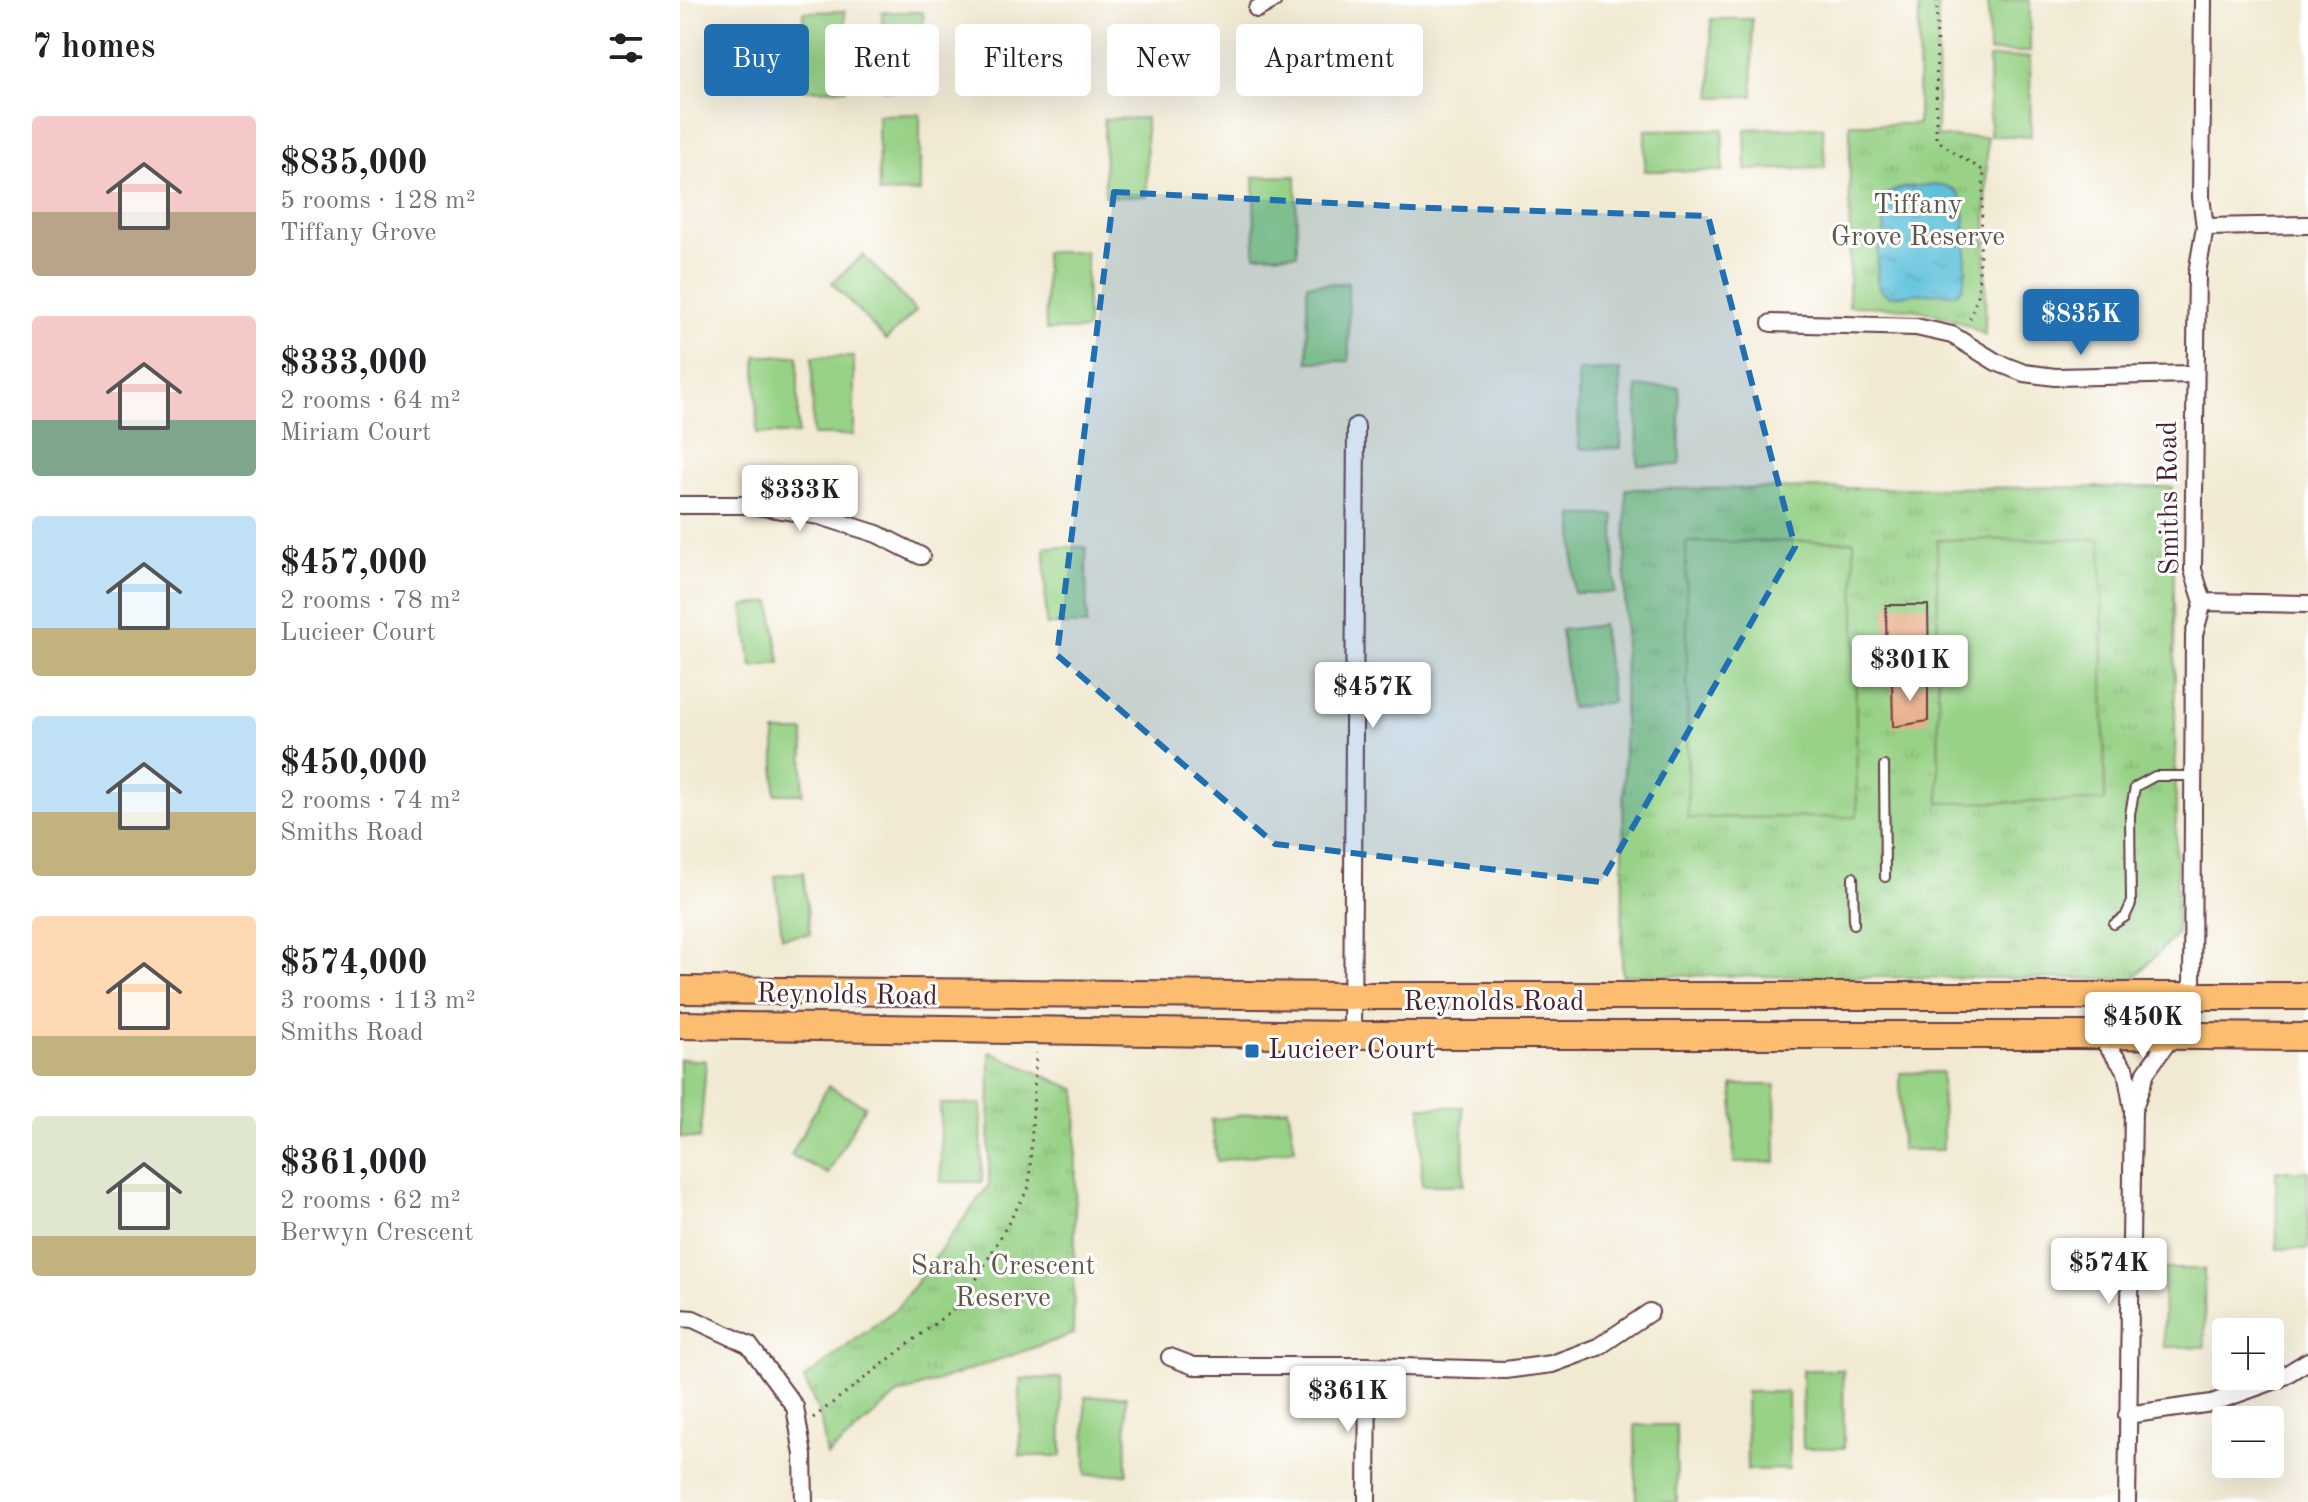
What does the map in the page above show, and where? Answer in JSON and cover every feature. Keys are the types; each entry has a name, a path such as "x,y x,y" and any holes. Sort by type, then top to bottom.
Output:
{"main road":[{"name":"Reynolds Road","path":"680,990 1351,996 2308,996"},
{"path":"2182,1036 2192,994"},
{"name":"Reynolds Road","path":"680,1025 1352,1035 2308,1037"}],"street":[{"path":"1257,9 1273,0"},
{"name":"Smiths Road","path":"2192,994 2194,635 2203,602 2193,570 2197,273 2205,227 2201,197 2203,0"},
{"path":"2205,227 2308,225"},
{"path":"1771,323 1916,327 1952,335 1996,362 2024,373 2055,377 2194,374"},
{"path":"1352,1035 1356,426"},
{"path":"680,505 751,505 820,516 877,534 921,556"},
{"path":"2203,602 2308,604"},
{"path":"2099,1035 2126,1071 2133,1110 2127,1502"},
{"path":"2133,1110 2146,1072 2182,1036"},
{"path":"1170,1357 1194,1366 1505,1370 1552,1364 1598,1347 1650,1312"},
{"path":"680,1318 693,1319 749,1345 795,1407 803,1455 804,1502"},
{"path":"2127,1415 2212,1403 2279,1379 2308,1361"},
{"path":"1367,1502 1368,1366"}],"lane":[{"path":"1884,766 1885,877"},
{"path":"2114,924 2125,917 2131,904 2130,814 2135,787 2155,776 2192,776"},
{"path":"1853,877 1854,924"}],"path":[{"path":"1937,0 1936,138 1948,151 1984,171 1978,295 1970,319"},
{"path":"799,1429 964,1301 1029,1187 1037,1048"}],"highlighted area":[{"path":"1114,192 1431,208 1708,216 1795,547 1601,882 1275,844 1057,655"}],"green space":[{"name":"Tiffany Grove Reserve","path":"1919,0 1938,0 1937,137 1987,137 1985,335 1951,319 1920,310 1849,306 1850,124 1918,124"},
{"path":"1988,0 2030,0 2030,52 1989,52"},
{"path":"845,11 845,24 825,24 825,90 809,90 809,24 803,24 803,12"},
{"path":"882,12 923,12 923,24 882,24"},
{"path":"1711,19 1752,19 1753,96 1712,97"},
{"path":"2030,57 2031,136 1990,136 1989,58"},
{"path":"920,114 920,192 879,193 878,115"},
{"path":"1146,118 1147,196 1105,197 1104,119"},
{"path":"1823,127 1825,168 1746,170 1745,129"},
{"path":"1723,129 1723,171 1645,171 1645,130"},
{"path":"1296,176 1297,254 1255,255 1254,177"},
{"path":"1045,252 1086,252 1087,330 1046,330"},
{"path":"863,255 916,311 886,340 832,283"},
{"path":"1348,283 1349,361 1308,362 1307,284"},
{"path":"756,356 798,356 798,434 757,434"},
{"path":"812,357 854,357 854,435 813,435"},
{"path":"1620,370 1621,448 1579,449 1578,371"},
{"path":"1637,387 1679,387 1680,465 1638,465"},
{"path":"2173,487 2177,934 2133,979 1622,975 1626,489"},
{"path":"1573,515 1614,515 1615,593 1574,593"},
{"path":"2101,539 2105,801 1939,803 1937,540"},
{"path":"1854,541 1857,817 1688,818 1686,542"},
{"path":"1045,547 1086,547 1087,625 1046,625"},
{"path":"771,602 780,663 752,667 743,606"},
{"path":"1602,625 1612,702 1571,708 1561,630"},
{"path":"775,732 804,732 803,794 775,794"},
{"path":"803,872 810,934 782,937 775,876"},
{"name":"Sarah Crescent Reserve","path":"990,1052 1077,1090 1073,1334 897,1395 827,1456 820,1415 804,1379 897,1308 989,1185"},
{"path":"680,1059 706,1061 700,1139 680,1137"},
{"path":"1942,1072 1943,1150 1901,1150 1900,1073"},
{"path":"1733,1085 1775,1085 1776,1162 1734,1163"},
{"path":"828,1086 865,1106 828,1174 791,1155"},
{"path":"940,1104 981,1104 982,1182 941,1182"},
{"path":"1421,1107 1463,1107 1464,1185 1422,1185"},
{"path":"1288,1108 1295,1149 1217,1161 1211,1120"},
{"path":"2276,1171 2308,1171 2308,1249 2277,1249"},
{"path":"2163,1269 2204,1269 2205,1347 2164,1347"},
{"path":"1802,1370 1843,1370 1844,1448 1803,1448"},
{"path":"1061,1378 1062,1456 1020,1456 1020,1379"},
{"path":"1746,1392 1788,1392 1789,1469 1747,1470"},
{"path":"1126,1396 1127,1474 1086,1475 1085,1397"},
{"path":"1635,1425 1676,1425 1677,1502 1636,1502"}],"water":[{"path":"1942,185 1956,191 1962,202 1966,240 1963,287 1955,294 1889,296 1880,290 1877,280 1878,251 1885,229 1880,206 1882,198 1903,188"}],"building":[{"path":"1886,605 1928,605 1929,672 1887,673"},
{"path":"1892,681 1928,682 1928,721 1893,727"}],"place":[{"name":"Lucieer Court","path":"1252,1051"}]}
